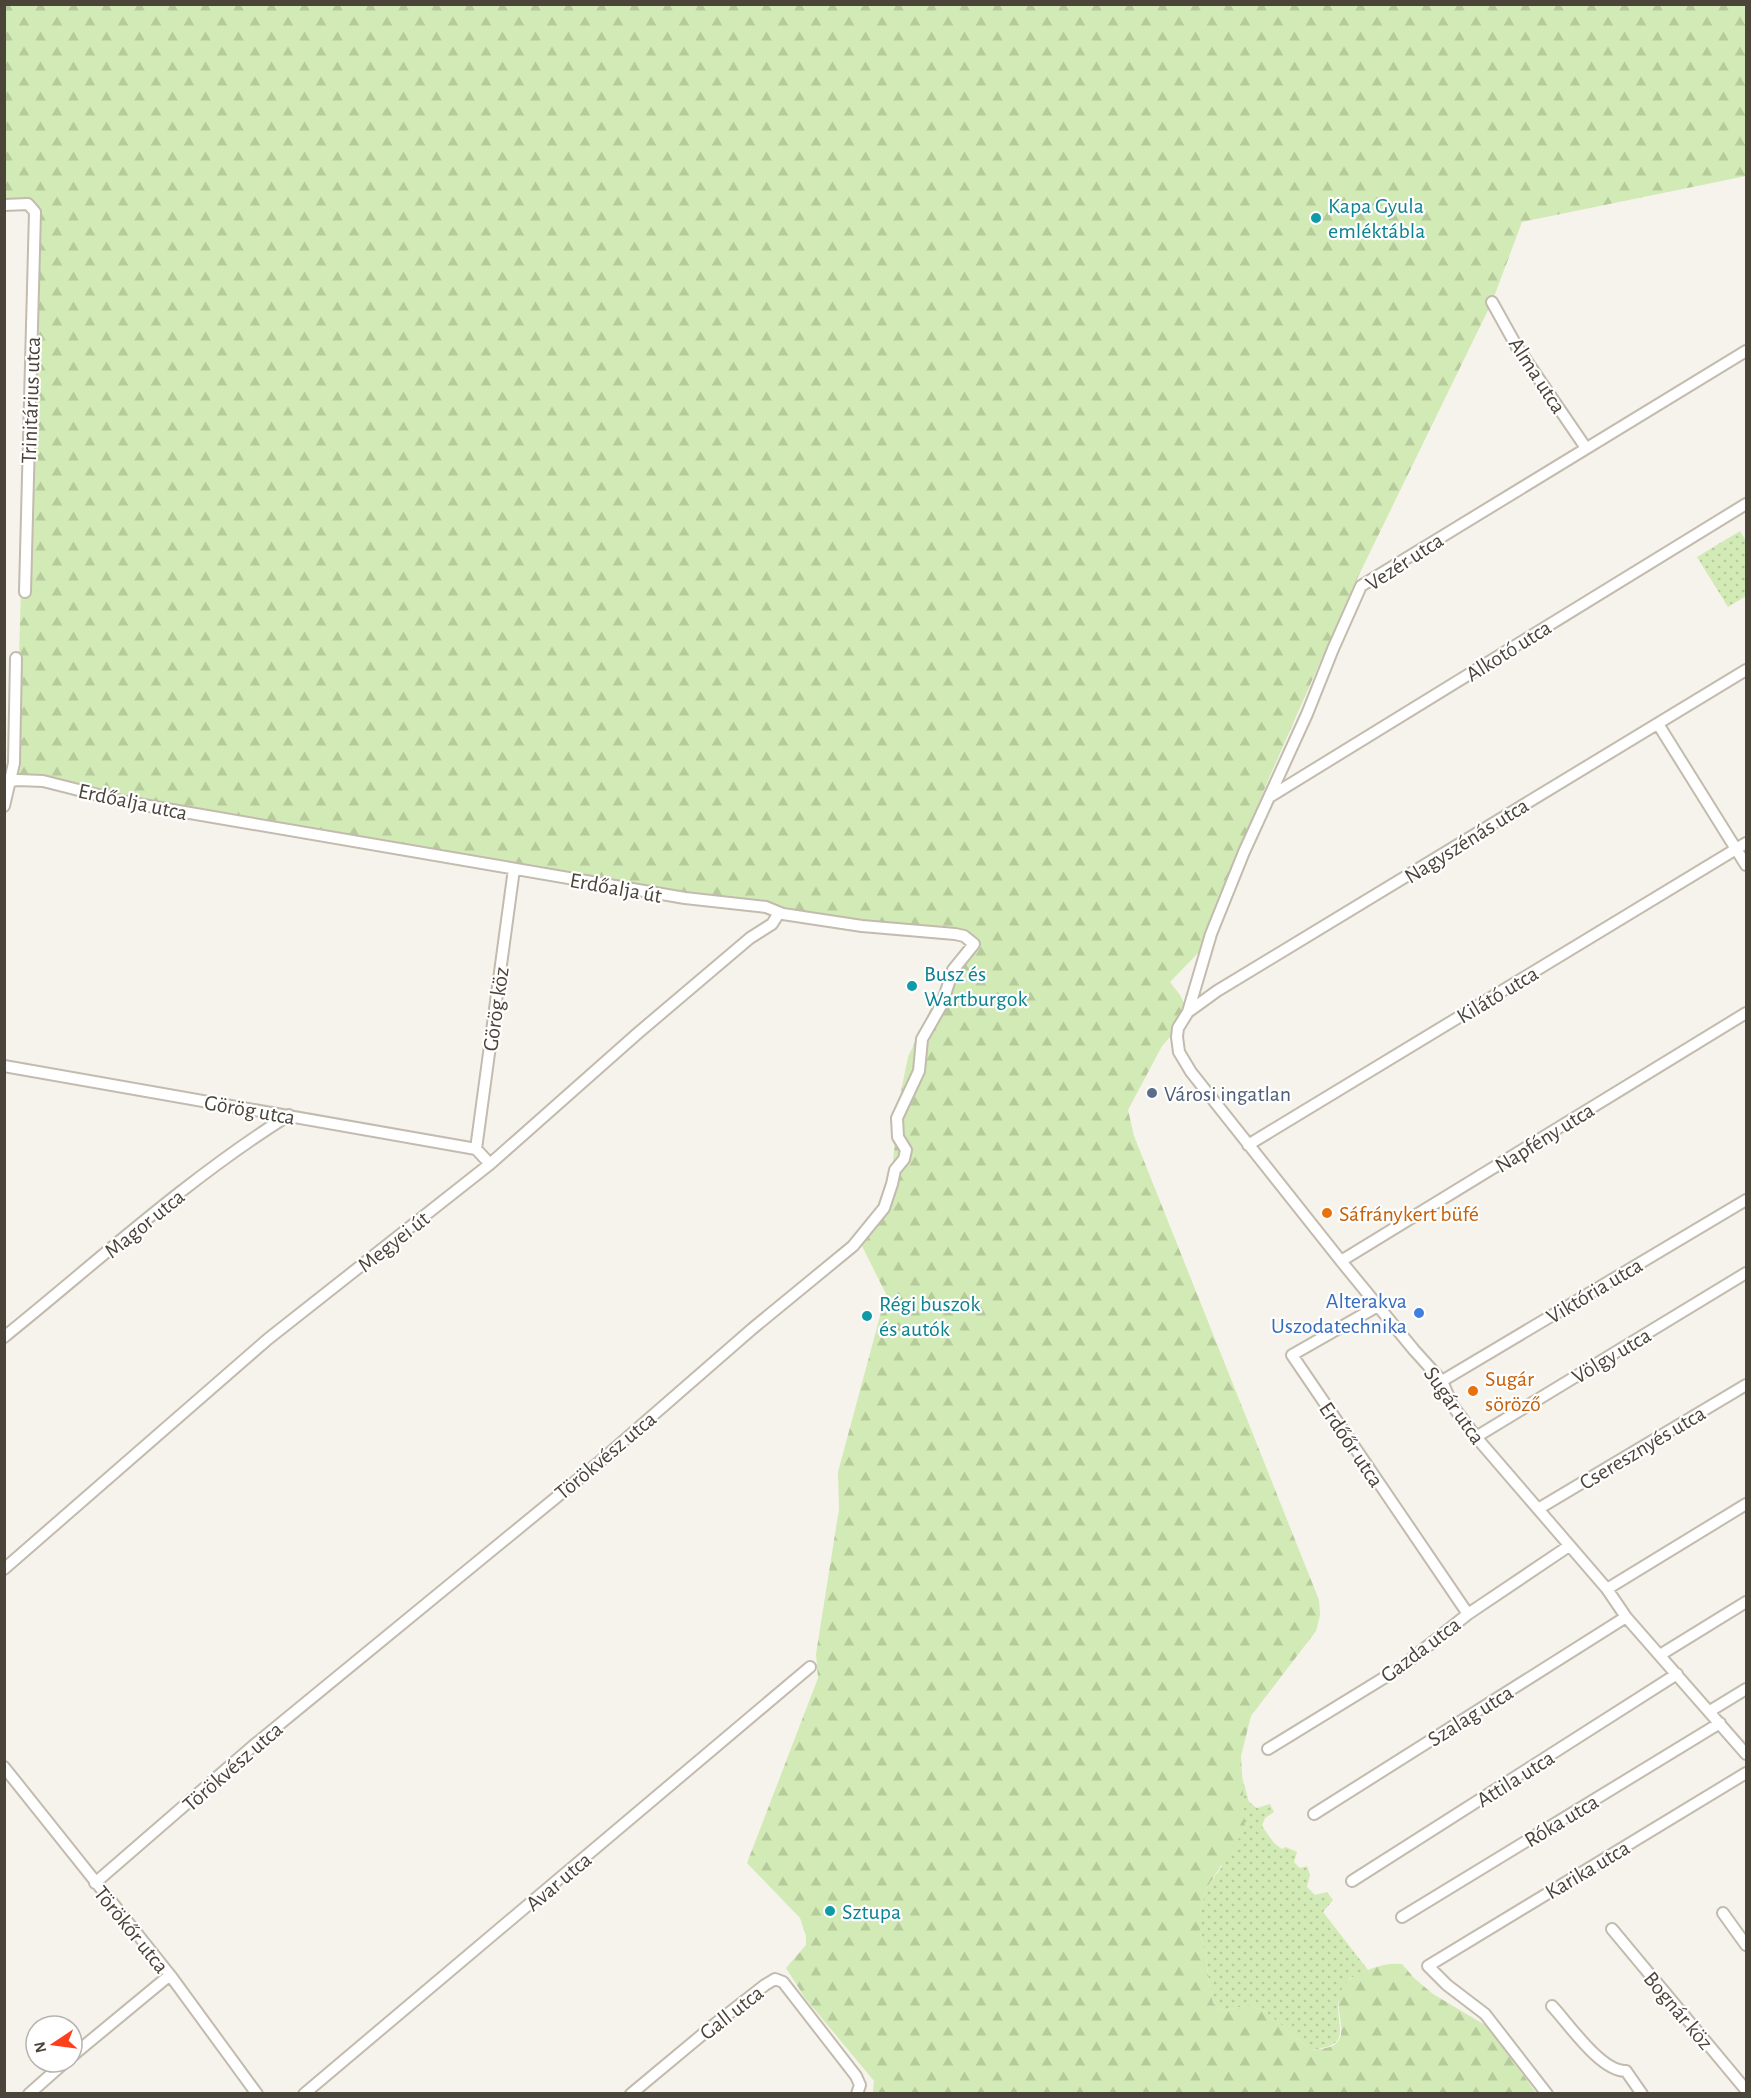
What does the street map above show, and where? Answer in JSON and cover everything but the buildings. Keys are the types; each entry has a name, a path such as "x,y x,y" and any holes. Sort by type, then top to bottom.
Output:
{"street":[{"name":"Trinitárius utca","path":"4,205 28,204 33,209 25,592"},
{"name":"Alma utca","path":"1492,302 1517,346 1586,447"},
{"name":"Vezér utca","path":"1188,1012 1211,934 1244,852 1361,586 1746,351"},
{"name":"Alkotó utca","path":"1270,796 1746,504"},
{"path":"4,806 14,764 16,658"},
{"name":"Nagyszénás utca","path":"1188,1012 1217,991 1746,670"},
{"path":"1658,724 1742,847 1746,866"},
{"name":"Erdőalja utca","path":"8,782 43,781 126,802 256,824"},
{"name":"Erdőalja út","path":"256,824 685,898 766,907 779,913 862,926 954,934 964,936 974,944"},
{"name":"Kilátó utca","path":"1248,1145 1742,847"},
{"name":"Görög köz","path":"476,1149 514,869"},
{"name":"Megyei út","path":"4,1569 268,1339 490,1164 638,1033 750,938 772,924 779,913"},
{"name":"Törökvész utca","path":"95,1883 253,1746 597,1464 752,1329 853,1246 884,1208 895,1170 904,1159 906,1150 897,1134 897,1116 918,1076 922,1039 942,1004 957,963 974,944"},
{"name":"Sugár utca","path":"1188,1012 1178,1028 1176,1038 1179,1052 1191,1072 1341,1261 1442,1381 1452,1405 1476,1437 1607,1589 1626,1617 1720,1723 1744,1746"},
{"name":"Napfény utca","path":"1341,1261 1746,1013"},
{"name":"Görög utca","path":"4,1066 476,1149"},
{"name":"Magor utca","path":"4,1336 177,1196 248,1141 289,1115"},
{"path":"476,1149 490,1164"},
{"name":"Viktória utca","path":"1442,1381 1746,1200"},
{"name":"Völgy utca","path":"1476,1437 1746,1274"},
{"name":"Erdőőr utca","path":"1378,1306 1292,1355 1468,1614"},
{"name":"Cseresznyés utca","path":"1538,1509 1746,1385"},
{"path":"1607,1589 1746,1504"},
{"name":"Gazda utca","path":"1268,1749 1400,1668 1468,1614 1569,1546"},
{"path":"1660,1655 1746,1602"},
{"name":"Szalag utca","path":"1314,1814 1626,1617"},
{"name":"Avar utca","path":"304,2094 810,1667"},
{"name":"Attila utca","path":"1352,1881 1677,1674"},
{"path":"1710,1711 1746,1689"},
{"name":"Róka utca","path":"1402,1917 1720,1723"},
{"name":"Törökőr utca","path":"4,1767 170,1975 257,2094"},
{"name":"Karika utca","path":"1547,2094 1485,2014 1428,1966 1746,1773"},
{"path":"1723,1913 1746,1945"},
{"name":"Bognár köz","path":"1612,1929 1746,2090"},
{"path":"84,2046 170,1975"},
{"name":"Gall utca","path":"631,2094 765,1984 775,1979 783,1982 856,2076 860,2085 857,2093"},
{"path":"1552,2006 1602,2061 1618,2071 1626,2071 1642,2094"},
{"path":"29,2094 52,2074"}],"green space":[{"path":"4,5 1746,5 1746,176 1522,222 1492,302 1354,585 1266,785 1201,950 1170,982 1180,995 1188,1012 1162,1046 1128,1110 1134,1136 1319,1600 1320,1615 1316,1631 1251,1716 1241,1756 1245,1829 1206,1889 1200,1912 1200,1933 1213,2003 1222,2011 1249,2005 1266,2012 1311,2050 1326,2048 1334,2045 1340,2038 1339,1999 1342,1989 1350,1979 1379,1966 1402,1964 1433,1994 1490,2028 1536,2093 873,2093 874,2081 805,1998 786,1968 806,1945 806,1936 800,1918 747,1863 818,1678 816,1654 839,1509 838,1472 886,1294 858,1238 872,1223 891,1184 898,1106 908,1057 934,1001 974,944 968,939 126,802 55,783 11,782 19,658 32,212 5,210"},
{"path":"1740,531 1746,541 1746,596 1728,607 1697,557"},
{"path":"1242,1777 1249,1802 1257,1808 1270,1804 1274,1812 1265,1818 1262,1826 1274,1843 1282,1849 1286,1847 1297,1852 1294,1862 1300,1868 1307,1866 1310,1875 1307,1887 1315,1895 1327,1892 1333,1900 1323,1912 1368,1970 1349,1979 1338,2003 1339,2037 1337,2042 1323,2048 1311,2050 1266,2012 1249,2005 1222,2011 1213,2003 1200,1933 1200,1912 1206,1889 1221,1868 1242,1795"}],"place":[{"name":"Kapa Gyula emléktábla","path":"1316,218"},
{"name":"Busz és Wartburgok","path":"912,986"},
{"name":"Városi ingatlan","path":"1152,1093"},
{"name":"Sáfránykert büfé","path":"1327,1213"},
{"name":"Alterakva Uszodatechnika","path":"1419,1313"},
{"name":"Régi buszok és autók","path":"867,1316"},
{"name":"Sugár söröző","path":"1473,1391"},
{"name":"Sztupa","path":"830,1911"}]}
